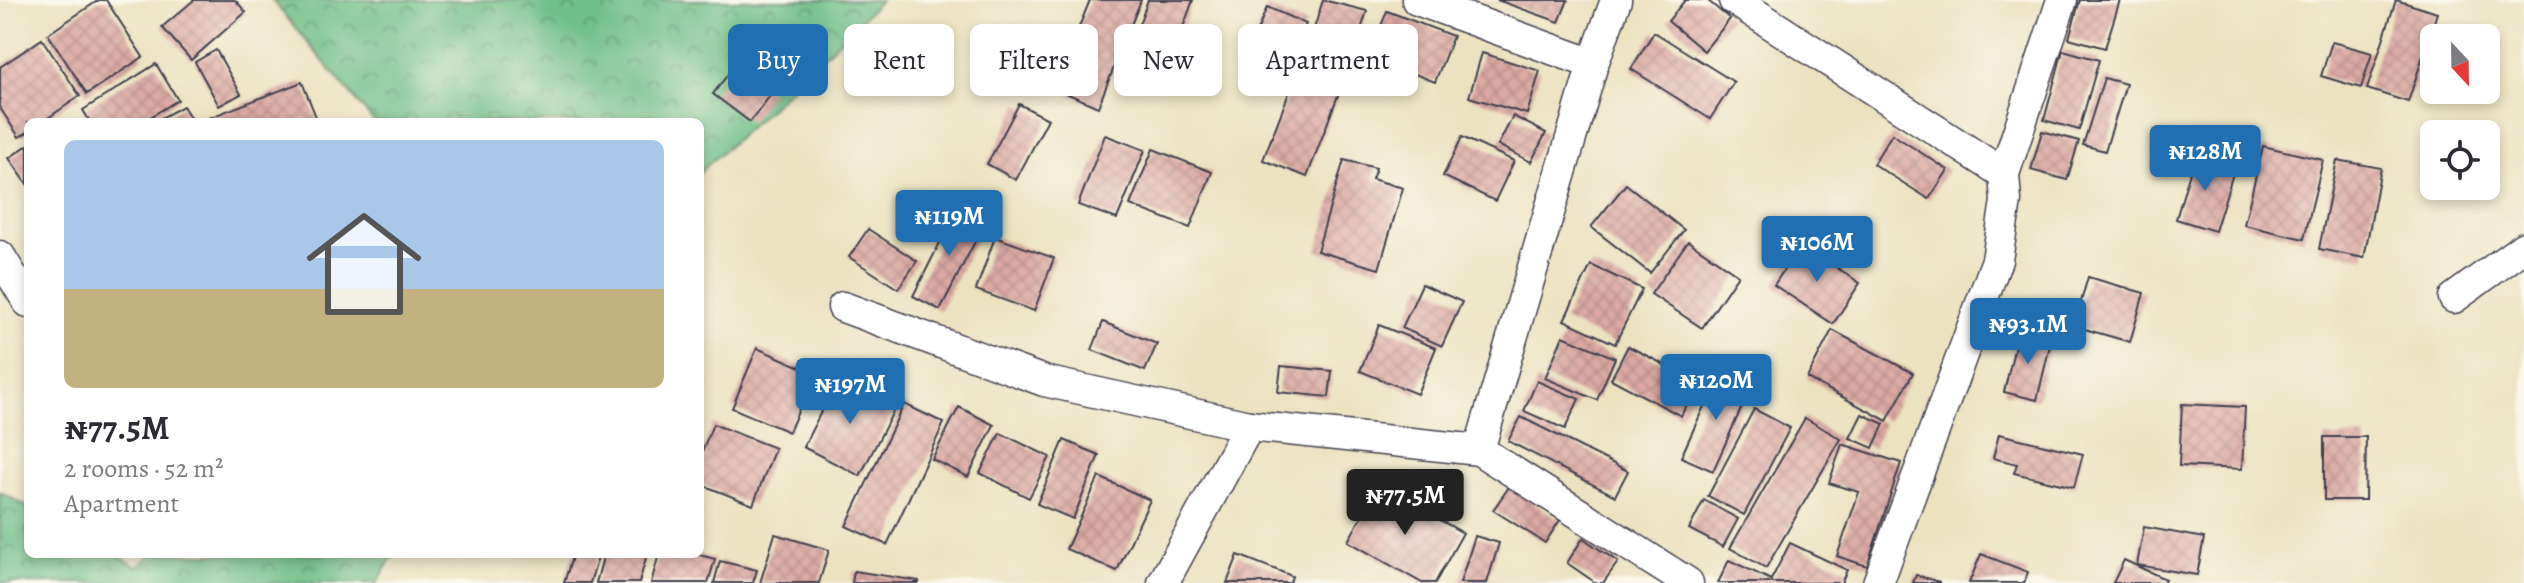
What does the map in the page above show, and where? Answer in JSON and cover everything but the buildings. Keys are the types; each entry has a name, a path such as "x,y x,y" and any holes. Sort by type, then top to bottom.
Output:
{"street":[{"path":"1417,0 1593,64"},
{"path":"1479,450 1593,64 1616,0"},
{"path":"1734,0 2004,174"},
{"path":"1878,583 1997,260 2006,201 2004,174 2062,0"},
{"path":"2454,298 2524,247"},
{"path":"0,256 24,295"},
{"path":"843,307 1044,381 1249,426 1479,450 1688,583"},
{"path":"1163,583 1249,426"}],"green space":[{"path":"272,0 881,0 857,24 844,24 844,36 828,52 828,24 728,24 728,96 783,96 704,168 704,118 371,118"},
{"path":"0,492 24,505 24,558 122,558 138,567 148,558 392,558 377,583 0,583"}]}
